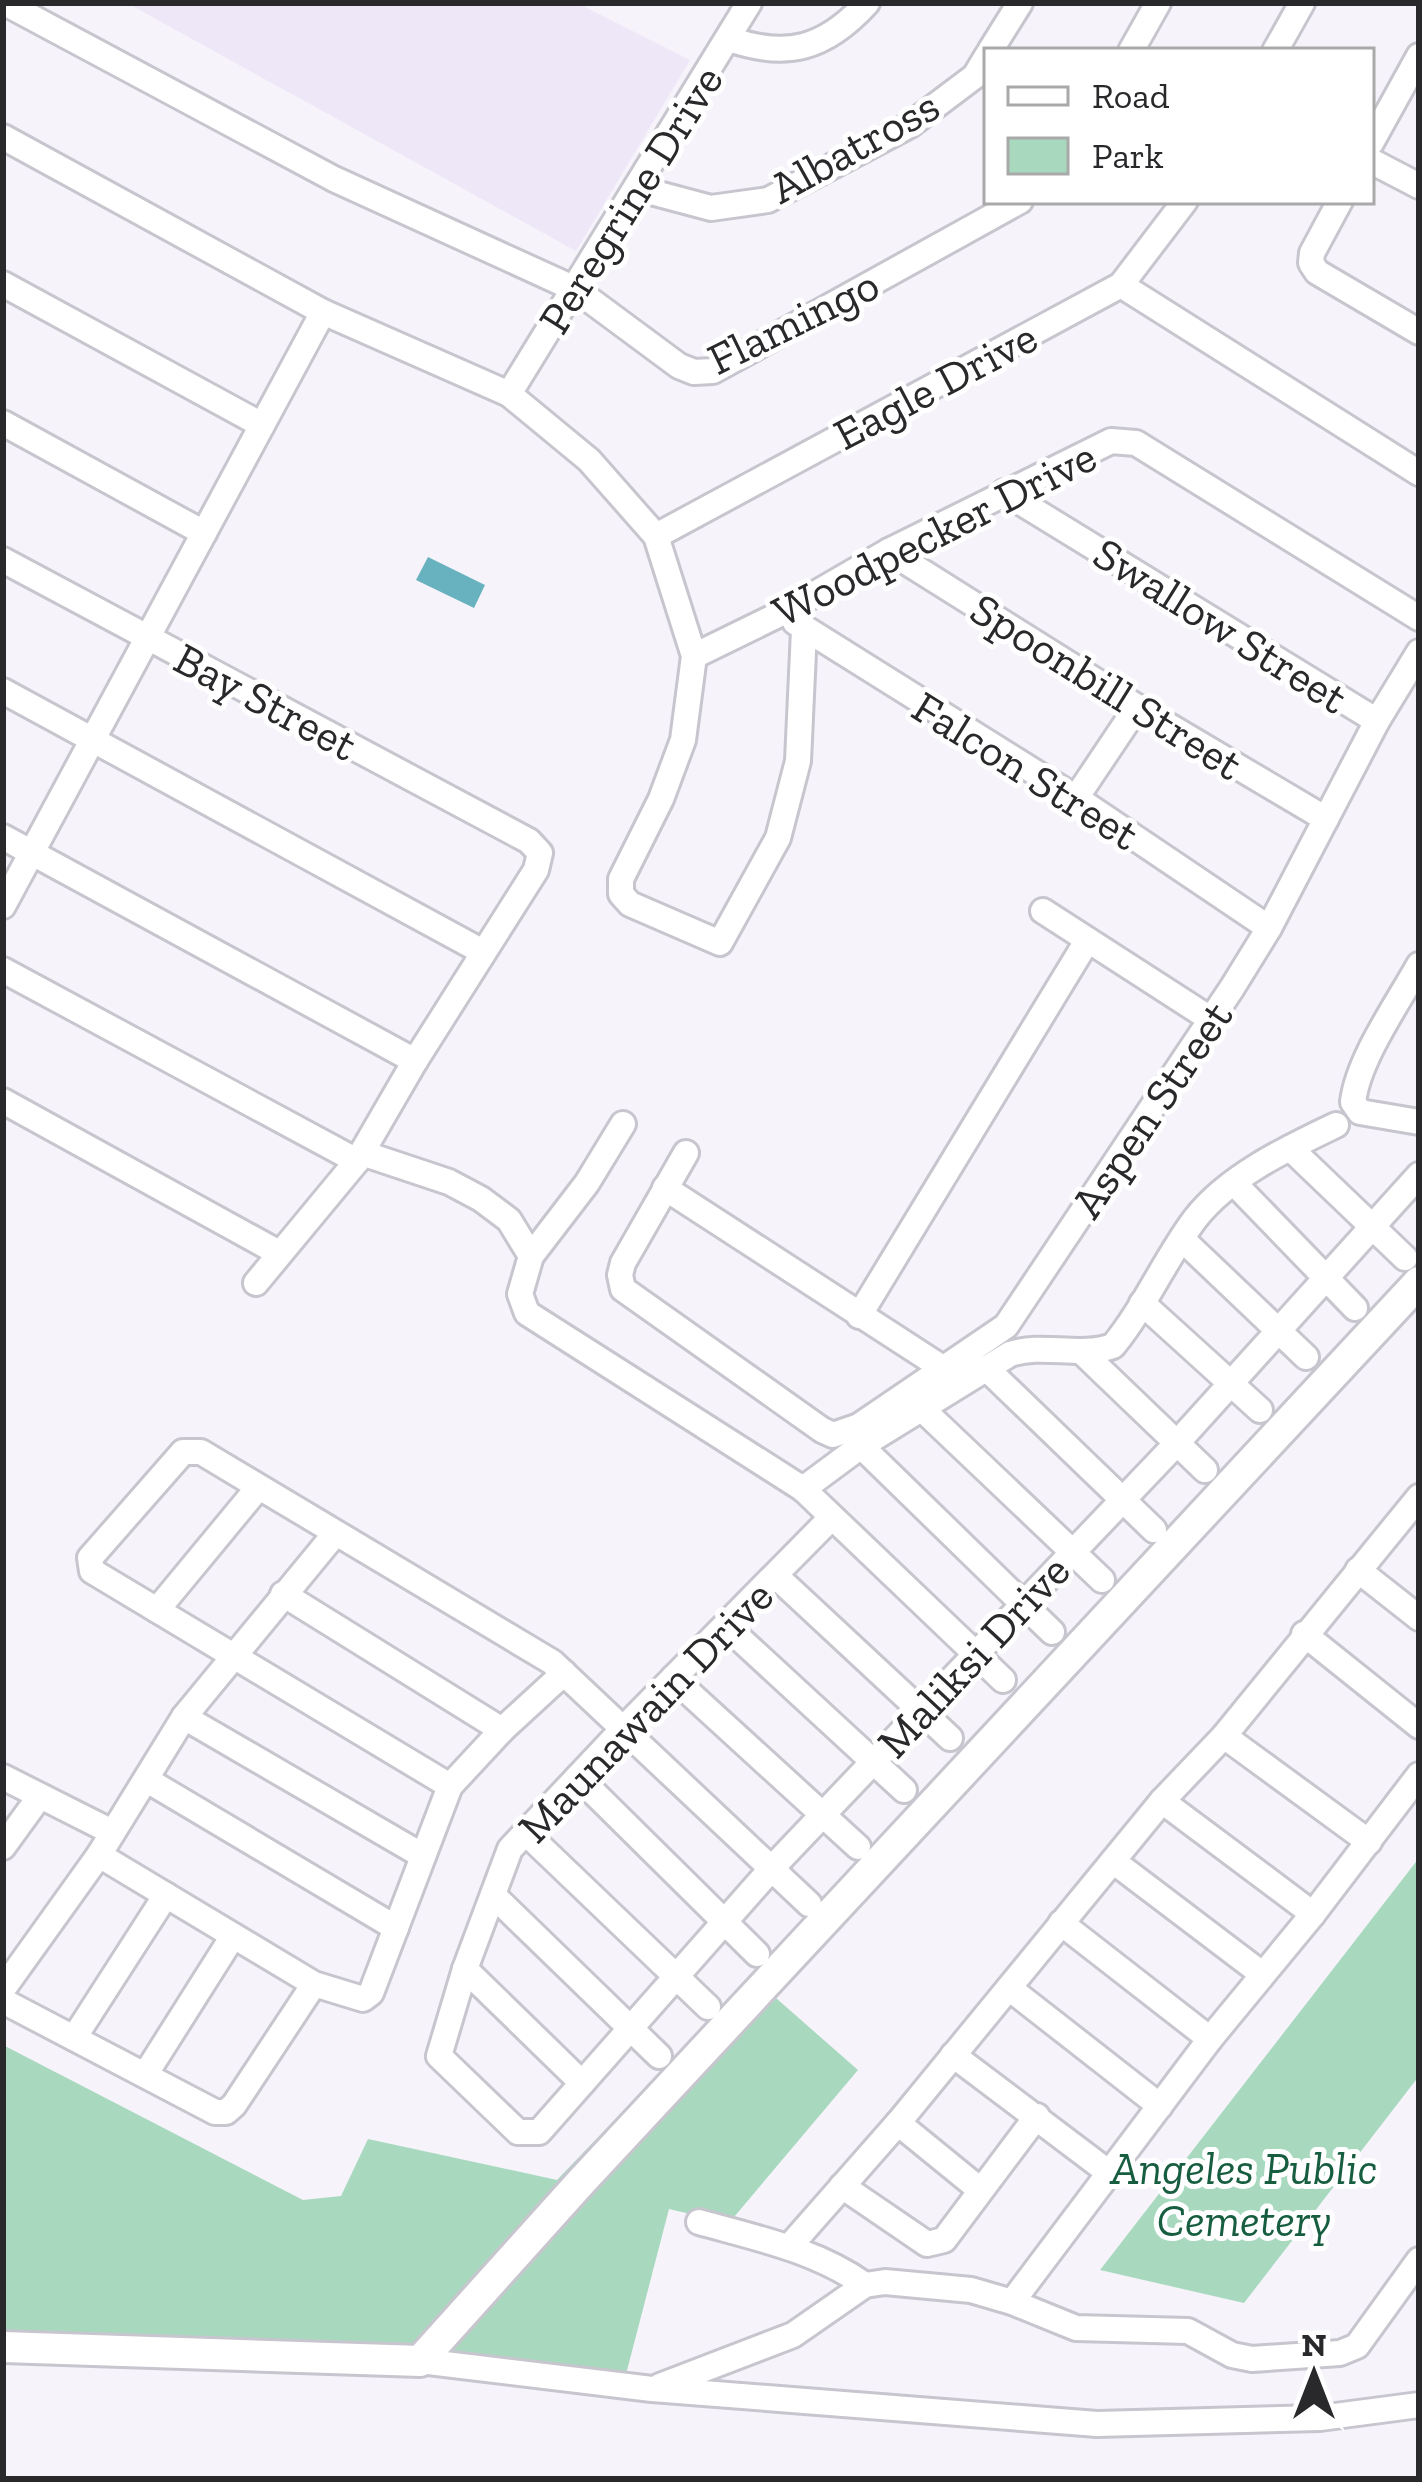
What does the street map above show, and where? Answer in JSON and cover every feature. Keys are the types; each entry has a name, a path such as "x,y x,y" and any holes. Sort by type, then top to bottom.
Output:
{"street":[{"name":"Flamingo","path":"5,3 334,179 575,289 679,366 694,372 713,371 1015,204"},
{"name":"Peregrine Drive","path":"509,394 748,3"},
{"path":"729,39 763,51 807,48 854,18 868,3"},
{"name":"Albatross","path":"993,48 1020,3"},
{"path":"1133,48 1157,3"},
{"path":"1277,48 1302,3"},
{"path":"1374,138 1419,56"},
{"name":"Albatross","path":"636,188 711,208 768,200 910,125 975,76 984,62"},
{"path":"3,137 323,312 509,394 589,460 656,536 694,656 683,740 661,799 621,879 621,894 630,904 720,943 778,838 798,761 804,630"},
{"path":"1374,163 1419,186"},
{"name":"Eagle Drive","path":"656,536 1121,284 1183,204"},
{"path":"1338,204 1311,263 1317,272 1419,332"},
{"path":"3,284 262,425"},
{"path":"1121,284 1419,473"},
{"path":"3,906 323,312"},
{"path":"3,424 204,533"},
{"name":"Woodpecker Drive","path":"694,656 784,612 889,551 1111,441 1136,443 1419,619"},
{"name":"Swallow Street","path":"1004,492 1377,721"},
{"name":"Spoonbill Street","path":"889,551 1326,819"},
{"name":"Bay Street","path":"3,560 529,841 540,853 536,870 483,952"},
{"name":"Falcon Street","path":"784,612 804,630 1076,798 1269,928"},
{"path":"1326,819 1419,652"},
{"path":"3,691 483,952 360,1157 256,1283"},
{"path":"1076,798 1137,707"},
{"name":"Aspen Street","path":"665,1188 623,1263 622,1289 822,1430 833,1435 860,1426 1006,1326 1212,1020 1269,928 1326,819"},
{"path":"3,837 415,1061"},
{"path":"1042,911 1212,1020"},
{"path":"859,1316 1087,941"},
{"path":"1419,965 1355,1088 1353,1102 1360,1112 1419,1122"},
{"path":"3,970 360,1157 449,1182 481,1199 509,1220 531,1256"},
{"path":"3,1101 279,1253"},
{"path":"623,1124 587,1183 531,1256 520,1294 527,1313 803,1490 1003,1680"},
{"path":"803,1490 861,1446 1020,1351 1082,1352 1113,1346 1212,1201 1290,1148 1336,1125"},
{"path":"420,2361 1412,1270 1290,1148"},
{"path":"686,1154 665,1188 941,1367"},
{"name":"Maliksi Drive","path":"528,2135 539,2132 772,1868 1177,1443 1419,1175"},
{"path":"1234,1184 1355,1308"},
{"path":"1182,1239 1306,1357"},
{"path":"1142,1303 1260,1410"},
{"path":"1082,1352 1205,1470"},
{"path":"986,1368 1154,1530"},
{"path":"921,1408 1102,1580"},
{"path":"861,1446 1052,1632"},
{"path":"450,1786 92,1571 90,1558 183,1452 201,1452 257,1490 552,1662 809,1904"},
{"path":"157,1610 257,1490"},
{"path":"789,2247 1416,1505"},
{"name":"Maunawain Drive","path":"528,2135 518,2132 440,2056 465,1969 510,1849 831,1518"},
{"path":"3,1989 147,1780 184,1717 334,1534"},
{"path":"1358,1570 1419,1618"},
{"path":"777,1577 950,1738"},
{"path":"283,1594 502,1730"},
{"path":"727,1626 904,1790"},
{"path":"1304,1634 1419,1726"},
{"path":"3,1777 40,1796 105,1843 166,1895 314,1984 363,1999 371,1993 450,1786 564,1673"},
{"path":"673,1678 857,1847"},
{"path":"184,1717 423,1856"},
{"path":"1224,1736 1370,1842"},
{"path":"1012,2302 1210,2039 1419,1775"},
{"path":"578,1777 757,1954"},
{"path":"147,1780 396,1928"},
{"path":"3,1847 40,1796"},
{"path":"1162,1801 1313,1914"},
{"path":"526,1832 708,2007"},
{"path":"1112,1861 1262,1974"},
{"path":"74,2038 166,1895"},
{"path":"493,1895 659,2056"},
{"path":"1061,1923 1210,2039"},
{"path":"145,2075 233,1936"},
{"path":"465,1969 582,2083"},
{"path":"3,2002 215,2112 226,2112 314,1984"},
{"path":"1009,1988 1160,2106"},
{"path":"953,2055 1108,2172"},
{"path":"842,2186 927,2244 944,2240 1037,2116"},
{"path":"898,2123 979,2189"},
{"path":"698,2222 789,2247 865,2285 927,2284 1012,2302 1076,2328 1189,2332 1232,2355 1252,2359 1312,2357 1357,2346 1419,2260"},
{"path":"652,2389 793,2335 865,2285"},
{"path":"3,2348 420,2361 652,2389 1097,2424 1320,2418 1419,2405"}],"shaded area":[{"path":"127,3 577,3 690,60 576,251"}],"green space":[{"name":"Angeles Public Cemetery","path":"1419,1858 1419,2076 1244,2303 1100,2270"},
{"path":"752,1977 858,2070 729,2223 669,2209 624,2382 3,2334 3,2045 303,2200 341,2196 368,2139 557,2180"}],"water":[{"path":"428,557 485,585 474,608 416,580"}]}
